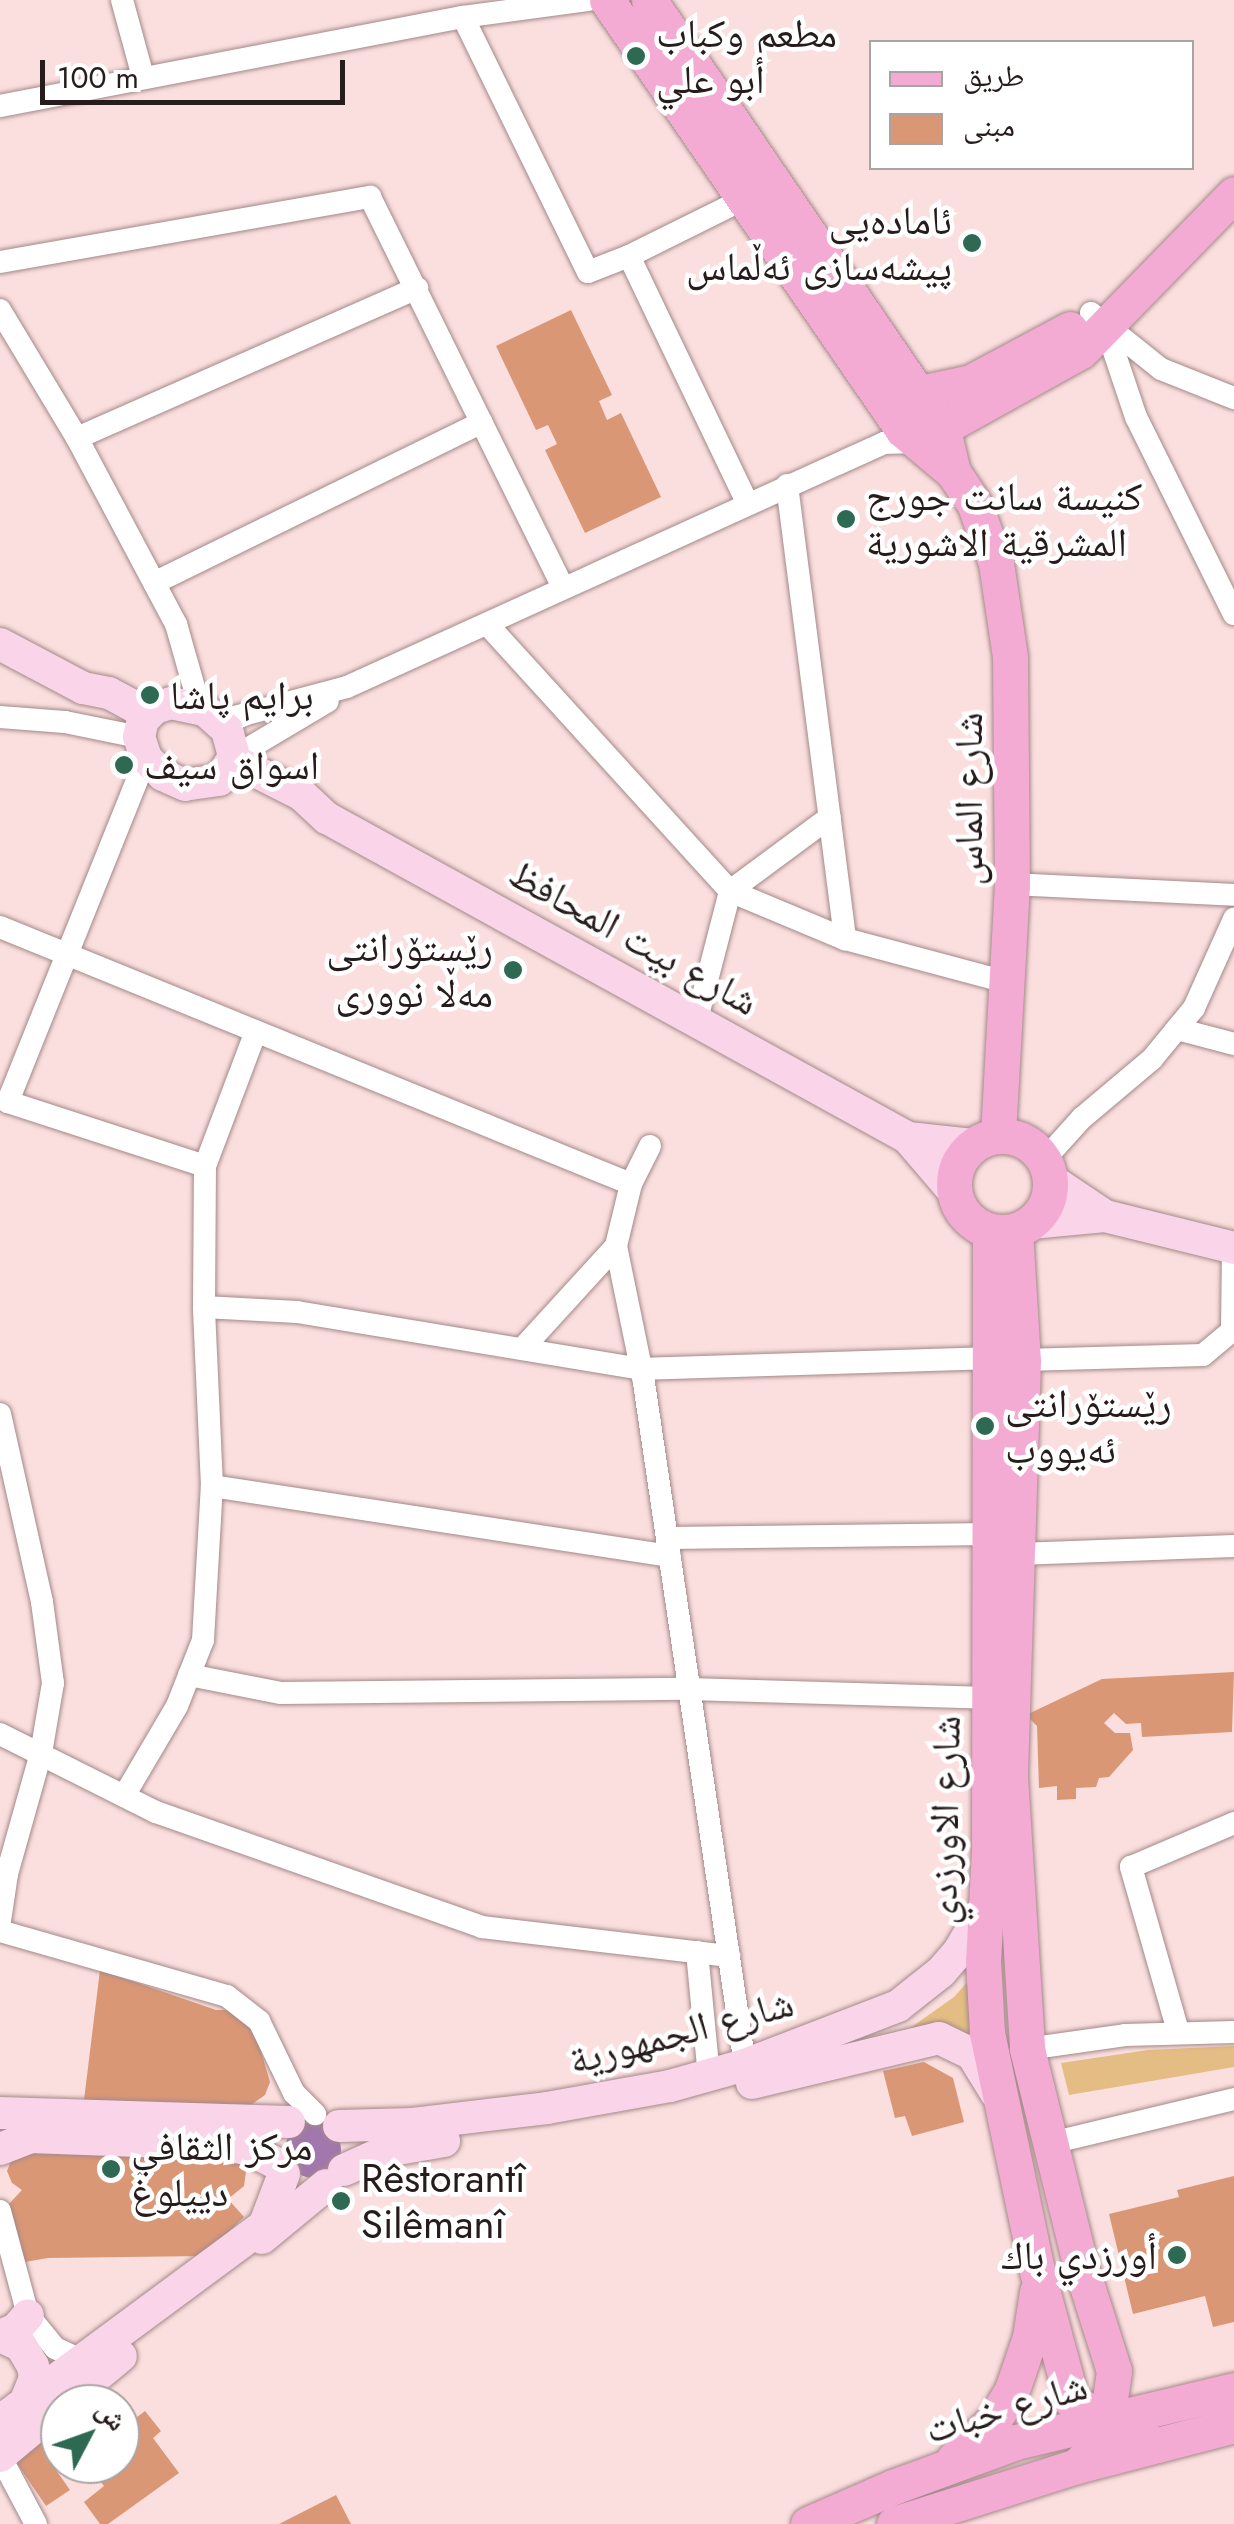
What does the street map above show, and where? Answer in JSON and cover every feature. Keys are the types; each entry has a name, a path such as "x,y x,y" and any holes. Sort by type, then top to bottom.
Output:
{"main road":[{"name":"شارع الماس","path":"607,0 744,198 929,436 974,503 1004,592 1010,657 1010,983 986,1141"},
{"name":"شارع الماس","path":"649,0 920,393 929,436"},
{"path":"929,436 1065,361 1234,166"},
{"path":"920,393 971,382 1098,320 1227,213"},
{"path":"1020,1139 1047,1170 1044,1208 1012,1228 967,1217 955,1193 957,1167 986,1141 1020,1139"},
{"name":"شارع الاورزدي","path":"1012,1228 1004,1544 1010,1776 1028,2049 1114,2371"},
{"name":"شارع الاورزدي","path":"1004,1544 988,1698 988,1900 983,1961 998,2097 1077,2438"},
{"path":"1020,2192 1060,2180"},
{"path":"947,2466 994,2420 1012,2390 1030,2337 1037,2271"},
{"path":"1077,2438 1107,2420 1114,2371 1159,2387 1234,2373"},
{"name":"شارع خبات","path":"1107,2420 1147,2432 1234,2390"},
{"name":"شارع خبات","path":"808,2524 947,2466 1077,2438 1234,2425"},
{"name":"شارع خبات","path":"894,2524 1077,2438"}],"street":[{"path":"122,0 143,77"},
{"path":"0,106 464,17 588,0"},
{"path":"464,17 588,272 629,256 744,198"},
{"path":"0,262 370,197 564,588"},
{"path":"629,256 748,504"},
{"path":"77,438 417,288"},
{"path":"0,310 77,438 154,583 210,714 232,740 229,766"},
{"path":"1098,320 1162,369 1234,398"},
{"path":"1098,320 1136,416 1234,614"},
{"path":"154,583 482,422"},
{"path":"229,766 347,688 884,442 929,436"},
{"path":"787,486 845,939"},
{"path":"486,624 730,892 845,939 1010,983"},
{"name":"شارع بيت المحافظ","path":"0,644 83,688 109,693 143,735 163,775 185,785 229,766 291,810 318,812 908,1138 955,1193"},
{"path":"205,1166 4,1107 143,735 171,703 210,714 347,688"},
{"path":"0,717 65,722 143,735"},
{"path":"697,1019 730,892 830,817"},
{"path":"1012,884 1234,895"},
{"path":"1105,1216 1047,1170 1082,1118 1152,1059 1194,1008 1234,919"},
{"path":"0,928 631,1184"},
{"path":"1177,1029 1234,1044"},
{"path":"124,1796 177,1706 203,1640 212,1486 204,1307 205,1166 256,1031"},
{"name":"شارع بيت المحافظ","path":"908,1138 986,1141"},
{"path":"650,1146 631,1184 616,1246 641,1369 746,2065"},
{"path":"204,1307 297,1312 641,1369 1203,1354 1232,1331 1234,1248 1105,1216 1012,1228"},
{"path":"522,1349 616,1246"},
{"path":"0,1414 52,1654 53,1683 41,1754 4,1873 0,1921"},
{"path":"212,1486 669,1548 1234,1546"},
{"path":"189,1675 281,1692 689,1689 988,1698"},
{"path":"0,1734 156,1812 482,1926 730,1956"},
{"path":"1178,2030 1131,1867 1234,1823"},
{"name":"شارع الجمهورية","path":"0,2113 400,2125 532,2110 709,2076 898,2006 941,1972 959,1951 988,1900"},
{"path":"0,1931 227,1996 260,2021 294,2093 315,2121 349,2147 335,2177 303,2186 250,2150 220,2144 32,2136 0,2149"},
{"path":"696,1952 709,2076"},
{"path":"1028,2049 1178,2030 1234,2032"},
{"name":"شارع الجمهورية","path":"86,2384 335,2177 408,2146 620,2114 926,2038 963,2046 980,2064 998,2097"},
{"path":"1051,2144 1234,2099"},
{"path":"0,2421 264,2226 281,2169 277,2141 315,2121"},
{"path":"0,2211 28,2315 55,2348 81,2360"},
{"path":"0,2336 16,2328 28,2315"},
{"path":"0,2336 21,2346 33,2366 32,2390 26,2400"},
{"name":"شارع الجمهورية","path":"0,2456 40,2423"},
{"path":"0,2456 36,2524"}],"shaded area":[{"path":"980,1968 978,2044 892,2041 954,1997"},
{"path":"1234,2046 1234,2067 1069,2095 1061,2063 1148,2050"},
{"path":"313,2122 332,2131 341,2150 332,2169 313,2178 294,2169 285,2150 294,2131"}],"building":[{"path":"571,310 612,395 599,401 607,420 621,413 661,497 585,533 545,450 557,444 548,425 536,430 496,346"},
{"path":"1234,1672 1232,1732 1142,1737 1141,1723 1126,1724 1114,1713 1104,1723 1115,1733 1130,1733 1133,1750 1109,1777 1099,1778 1096,1787 1076,1788 1076,1799 1057,1800 1057,1786 1039,1788 1037,1726 1026,1715 1102,1679"},
{"path":"100,1970 216,2010 233,2010 253,2030 260,2048 270,2082 265,2095 251,2105 84,2100"},
{"path":"924,2062 953,2078 964,2122 912,2136 905,2116 895,2118 883,2071"},
{"path":"14,2153 170,2155 207,2160 214,2155 240,2160 246,2172 244,2186 228,2199 244,2217 204,2256 48,2258 25,2262 9,2204 22,2190 12,2183 7,2171"},
{"name":"أورزدي باك","path":"1234,2176 1234,2322 1213,2327 1205,2296 1133,2314 1109,2214 1179,2197 1177,2190"},
{"path":"145,2411 161,2431 153,2438 179,2473 108,2524 100,2524 84,2502 102,2484 140,2484 140,2415"},
{"path":"40,2442 40,2484 66,2484 70,2490 46,2506 14,2459"},
{"path":"336,2495 351,2524 279,2524"}],"place":[{"name":"مطعم وكباب أبو علي","path":"636,56"},
{"name":"ئامادەیی پیشەسازی ئەڵماس","path":"972,243"},
{"name":"كنيسة سانت جورج المشرقية الاشورية","path":"846,519"},
{"name":"برایم پاشا","path":"150,695"},
{"name":"اسواق سيف","path":"124,765"},
{"name":"رێستۆرانتی مەڵا نووری","path":"513,970"},
{"name":"رێستۆرانتی ئەیووب","path":"985,1426"},
{"name":"مركز الثقافي دييلوغ","path":"111,2169"},
{"name":"Rêstorantî Silêmanî","path":"341,2201"},
{"name":"أورزدي باك","path":"1177,2255"}]}
